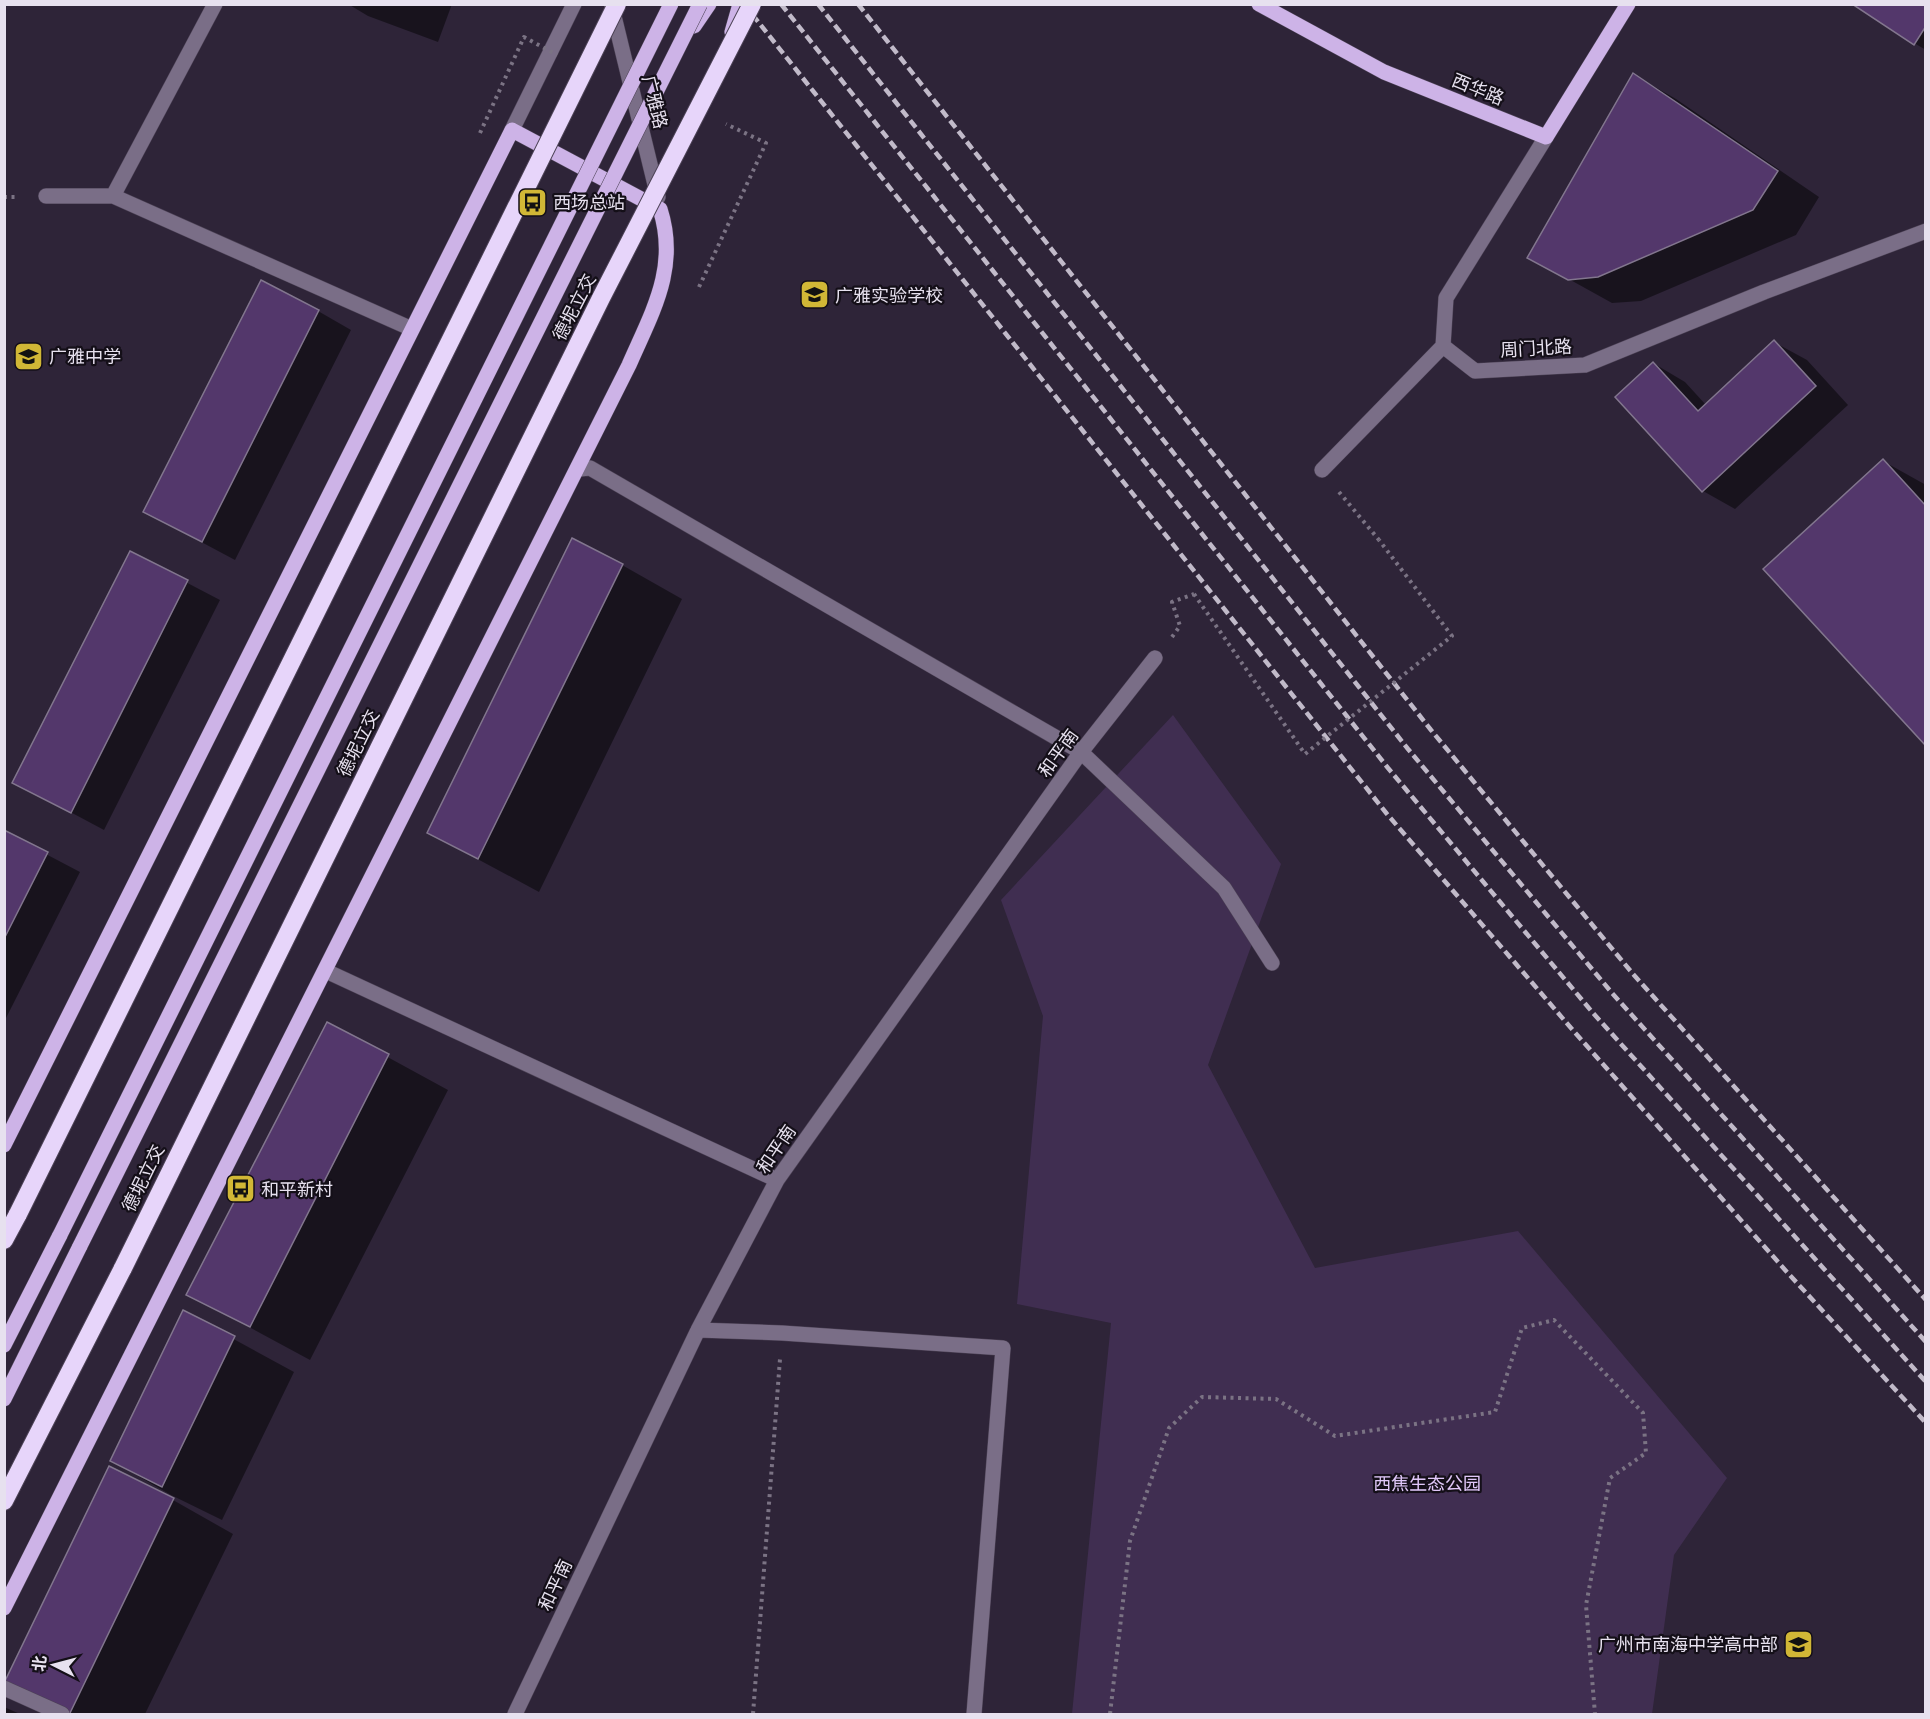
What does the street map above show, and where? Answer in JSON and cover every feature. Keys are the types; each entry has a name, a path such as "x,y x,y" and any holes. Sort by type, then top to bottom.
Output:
{"highway":[{"path":"4,1240 617,4"},
{"name":"德坭立交","path":"4,1501 123,1268 602,298 752,4"}],"main road":[{"path":"4,1344 671,4"},
{"name":"德坭立交","path":"4,1400 700,4"},
{"path":"681,43 709,4"},
{"path":"722,63 740,4"},
{"name":"西华路","path":"1259,4 1384,72 1546,137"},
{"path":"1546,137 1628,4"},
{"path":"4,1145 512,130 660,209 668,248 666,272 659,296 629,365 580,469 4,1608"}],"street":[{"path":"113,196 215,4"},
{"path":"512,130 574,4"},
{"name":"广雅路","path":"611,4 660,209"},
{"path":"1322,470 1443,346 1446,298 1546,137"},
{"path":"46,196 113,196 412,329"},
{"name":"周门北路","path":"1443,346 1475,371 1585,365 1764,292 1926,231"},
{"path":"580,469 590,468 1081,752 1224,888 1272,963"},
{"name":"和平南","path":"515,1714 698,1330 777,1180 1081,752 1155,658"},
{"path":"326,971 777,1180"},
{"path":"698,1330 782,1332 1003,1348 974,1714"},
{"path":"4,1688 62,1714"}],"path":[{"path":"480,133 524,37 557,54"},
{"path":"699,287 766,143 726,124"},
{"path":"1155,658 1180,626 1172,602 1194,594 1305,754 1452,636 1322,470"},
{"path":"1110,1714 1130,1541 1169,1428 1202,1397 1276,1399 1335,1436 1495,1412 1522,1328 1554,1320 1643,1413 1646,1453 1610,1478 1586,1605 1595,1714"},
{"path":"753,1714 782,1332"}],"green space":[{"name":"西焦生态公园","path":"1173,715 1281,864 1208,1065 1315,1268 1518,1231 1727,1478 1674,1555 1652,1714 1072,1714 1111,1323 1017,1304 1043,1016 1001,900"}],"building":[{"path":"1852,4 1926,4 1926,26 1914,45"},
{"path":"1633,73 1778,171 1753,210 1598,277 1568,280 1527,258"},
{"path":"261,280 319,310 202,542 143,512"},
{"path":"1774,340 1816,386 1702,492 1615,397 1653,362 1698,411"},
{"path":"1883,459 1926,506 1926,746 1763,569"},
{"path":"572,538 623,564 478,859 427,833"},
{"path":"130,551 188,580 71,813 12,783"},
{"path":"4,830 48,852 4,939"},
{"path":"327,1022 389,1054 250,1327 186,1295"},
{"path":"183,1310 235,1336 162,1487 110,1461"},
{"path":"109,1466 174,1498 70,1713 5,1681"}],"railway":[{"path":"744,4 1387,814 1571,1028 1786,1271 1926,1423"},
{"path":"781,4 1388,768 1593,1013 1926,1382"},
{"path":"818,4 1408,749 1612,993 1926,1342"},
{"path":"858,4 1431,730 1633,974 1926,1300"}],"place":[{"name":"西场总站","path":"532,202"},
{"name":"广雅实验学校","path":"814,295"},
{"name":"广雅中学","path":"28,356"},
{"name":"和平新村","path":"240,1189"},
{"name":"广州市南海中学高中部","path":"1799,1644"}]}
